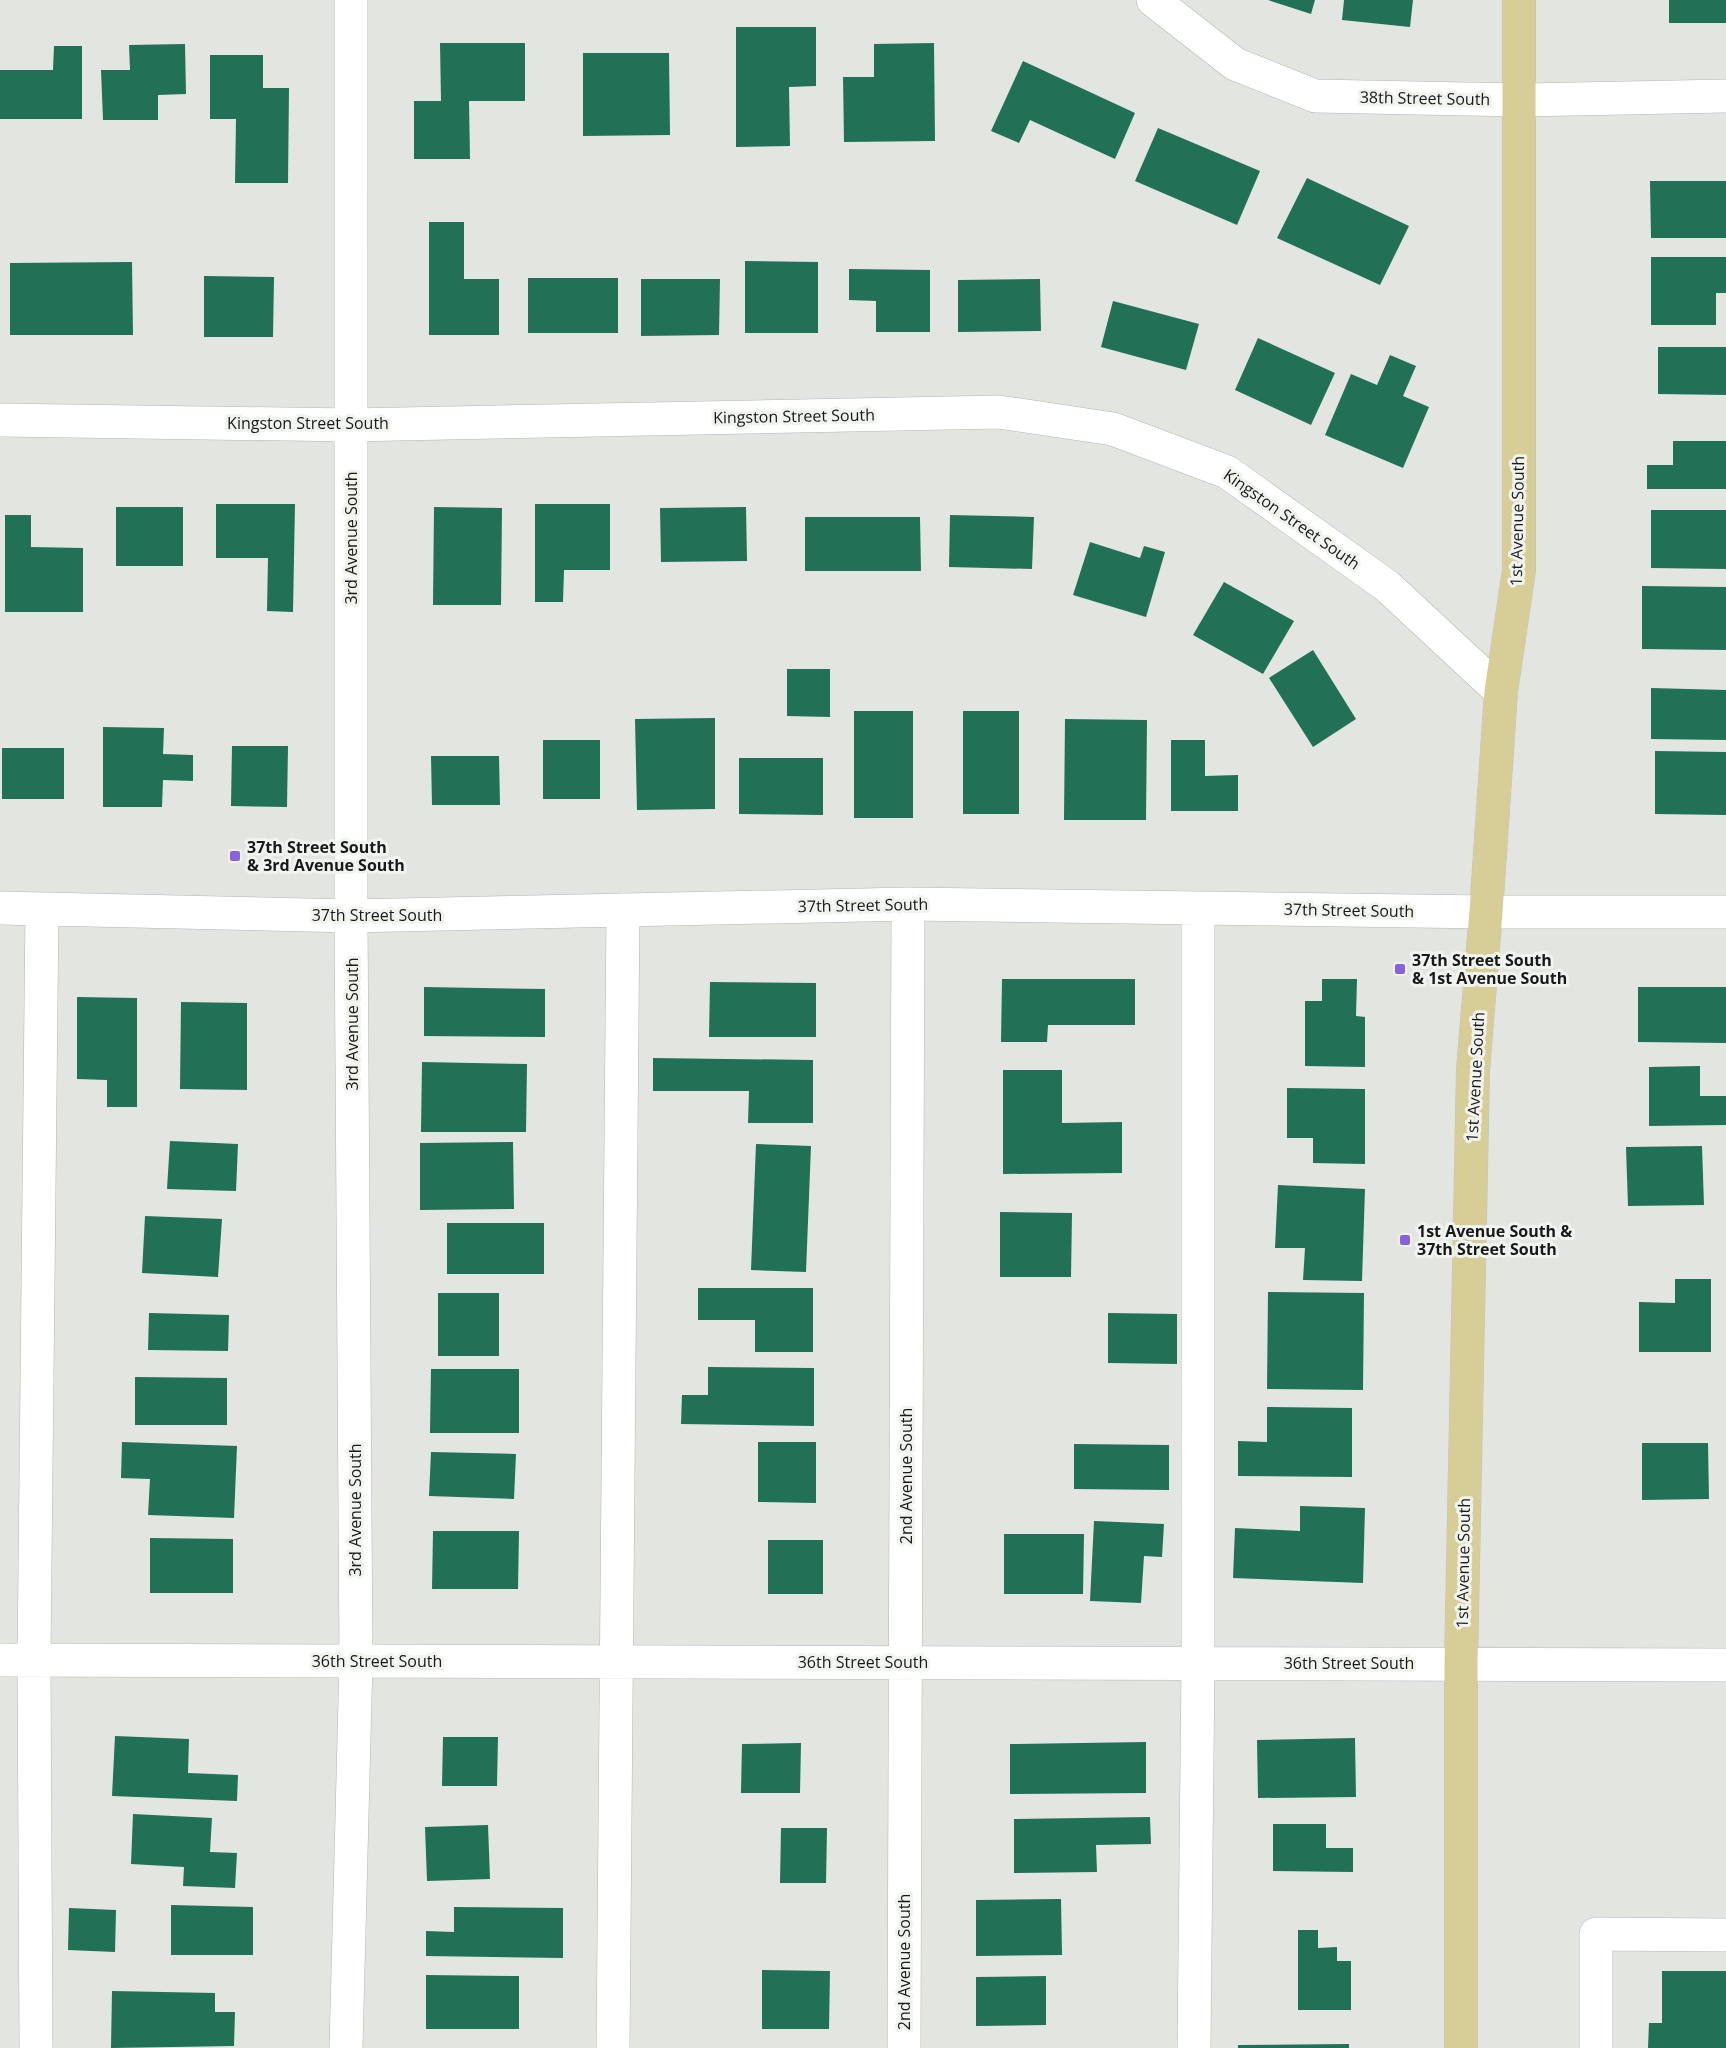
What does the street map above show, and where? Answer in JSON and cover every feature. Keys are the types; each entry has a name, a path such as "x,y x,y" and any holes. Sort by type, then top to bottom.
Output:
{"main road":[{"name":"1st Avenue South","path":"1461,2048 1461,1664 1473,1070 1501,692 1519,570 1519,0"}],"street":[{"name":"3rd Avenue South","path":"346,2048 356,1661 351,916 351,0"},
{"name":"38th Street South","path":"1153,0 1235,64 1315,96 1519,100 1726,96"},
{"name":"Kingston Street South","path":"0,420 351,425 999,412 1113,429 1227,472 1387,586 1501,692"},
{"name":"37th Street South","path":"0,909 351,916 908,904 1486,912 1726,912"},
{"name":"2nd Avenue South","path":"904,2048 908,904"},
{"path":"1194,2048 1198,1663 1198,908"},
{"path":"36,2048 34,1660 42,909"},
{"path":"613,2048 623,910"},
{"name":"36th Street South","path":"0,1660 1726,1665"},
{"path":"1596,2048 1596,1934 1726,1935"}],"building":[{"path":"1268,0 1315,0 1311,14"},
{"path":"1344,0 1413,0 1410,27 1342,20"},
{"path":"1669,0 1726,0 1726,23 1669,23"},
{"path":"736,27 816,27 816,86 789,87 790,146 736,147"},
{"path":"440,43 525,43 525,101 469,101 470,159 414,159 414,101 441,101"},
{"path":"934,43 935,141 844,142 843,77 874,77 874,44"},
{"path":"185,44 186,94 158,95 158,120 103,120 101,70 130,70 129,45"},
{"path":"54,46 82,46 82,119 0,119 0,70 53,70"},
{"path":"583,53 669,53 670,135 583,136"},
{"path":"210,55 263,55 263,88 289,88 288,183 235,183 236,119 210,119"},
{"path":"1023,61 1135,113 1115,159 1030,120 1019,143 991,131"},
{"path":"1158,128 1260,171 1237,225 1135,181"},
{"path":"1307,178 1409,226 1380,285 1277,238"},
{"path":"1650,181 1726,181 1726,238 1651,238"},
{"path":"429,222 464,222 464,279 499,279 499,335 429,335"},
{"path":"1651,257 1726,257 1726,293 1716,293 1716,325 1651,325"},
{"path":"745,261 818,262 818,333 745,333"},
{"path":"132,262 133,335 10,335 10,263"},
{"path":"849,269 930,270 930,332 876,332 876,301 849,300"},
{"path":"204,276 274,277 273,337 204,337"},
{"path":"528,278 618,278 618,333 528,333"},
{"path":"641,279 720,279 719,335 641,336"},
{"path":"1040,279 1041,331 958,332 958,280"},
{"path":"1113,301 1199,324 1186,370 1101,347"},
{"path":"1258,338 1335,373 1311,425 1235,390"},
{"path":"1658,347 1726,347 1726,395 1658,394"},
{"path":"1390,355 1416,366 1403,396 1429,407 1403,468 1325,435 1351,374 1377,385"},
{"path":"1673,441 1726,441 1726,489 1647,489 1647,465 1673,465"},
{"path":"216,504 295,504 293,612 267,611 268,558 216,558"},
{"path":"535,504 610,504 610,570 564,570 563,602 535,602"},
{"path":"116,507 183,507 183,566 116,566"},
{"path":"434,507 502,508 501,605 433,605"},
{"path":"746,507 747,561 661,562 660,508"},
{"path":"1651,510 1726,510 1726,569 1651,568"},
{"path":"5,515 31,515 31,547 83,548 83,612 5,612"},
{"path":"950,515 1034,517 1032,569 949,567"},
{"path":"805,517 920,517 921,571 805,571"},
{"path":"1090,542 1140,558 1144,546 1165,552 1146,617 1073,595"},
{"path":"1224,582 1294,621 1263,674 1193,635"},
{"path":"1642,586 1726,587 1726,650 1642,649"},
{"path":"1313,650 1356,719 1313,747 1269,678"},
{"path":"787,669 830,669 830,717 787,716"},
{"path":"1651,688 1726,690 1726,740 1651,739"},
{"path":"854,711 913,711 913,818 854,818"},
{"path":"963,711 1019,711 1019,814 963,814"},
{"path":"715,718 715,809 637,810 635,719"},
{"path":"1065,719 1147,720 1146,820 1064,820"},
{"path":"103,727 164,728 163,754 193,755 193,781 163,780 162,807 103,807"},
{"path":"543,740 600,740 600,799 543,799"},
{"path":"1171,740 1205,740 1205,776 1238,775 1238,811 1171,811"},
{"path":"232,746 288,746 287,807 231,806"},
{"path":"2,748 64,748 64,799 2,799"},
{"path":"1655,751 1726,752 1726,815 1655,814"},
{"path":"431,756 499,756 500,805 432,805"},
{"path":"739,758 823,758 823,815 739,814"},
{"path":"1002,979 1135,979 1135,1025 1048,1025 1047,1042 1001,1042"},
{"path":"1322,979 1357,979 1356,1016 1365,1017 1365,1067 1305,1066 1305,1001 1322,1001"},
{"path":"710,982 816,983 816,1037 709,1037"},
{"path":"424,987 545,989 545,1037 424,1036"},
{"path":"1638,987 1726,987 1726,1043 1638,1042"},
{"path":"77,997 137,998 137,1107 107,1107 107,1080 77,1079"},
{"path":"181,1002 247,1003 247,1090 180,1089"},
{"path":"653,1058 813,1060 813,1123 748,1123 749,1091 653,1091"},
{"path":"422,1062 527,1064 526,1132 421,1132"},
{"path":"1700,1066 1700,1096 1726,1096 1726,1125 1649,1126 1649,1067"},
{"path":"1003,1070 1062,1070 1062,1123 1122,1122 1122,1173 1003,1174"},
{"path":"1287,1088 1365,1089 1365,1164 1313,1163 1313,1138 1287,1138"},
{"path":"170,1141 238,1144 236,1191 167,1189"},
{"path":"513,1142 514,1209 420,1210 420,1143"},
{"path":"756,1144 811,1146 806,1272 751,1270"},
{"path":"1702,1146 1704,1205 1628,1206 1626,1147"},
{"path":"1278,1185 1365,1189 1362,1281 1303,1280 1305,1248 1275,1248"},
{"path":"1000,1212 1072,1213 1071,1277 1000,1277"},
{"path":"145,1216 222,1219 218,1277 142,1273"},
{"path":"447,1223 544,1223 544,1274 447,1274"},
{"path":"1675,1279 1711,1279 1711,1352 1639,1352 1639,1302 1675,1303"},
{"path":"698,1288 813,1288 813,1352 755,1352 755,1320 698,1320"},
{"path":"1268,1292 1364,1293 1363,1390 1267,1389"},
{"path":"438,1293 499,1293 499,1356 438,1356"},
{"path":"149,1313 229,1315 228,1351 148,1350"},
{"path":"1108,1313 1177,1314 1177,1364 1108,1363"},
{"path":"708,1367 814,1368 814,1426 681,1424 682,1395 708,1395"},
{"path":"431,1369 519,1369 519,1433 430,1433"},
{"path":"135,1377 227,1378 227,1425 135,1425"},
{"path":"1267,1407 1352,1408 1352,1477 1238,1476 1238,1441 1267,1442"},
{"path":"122,1442 237,1446 234,1518 148,1515 150,1479 121,1478"},
{"path":"758,1442 816,1442 816,1503 758,1502"},
{"path":"1642,1443 1708,1443 1709,1499 1642,1500"},
{"path":"1074,1444 1169,1445 1169,1490 1074,1489"},
{"path":"431,1452 516,1454 514,1499 429,1496"},
{"path":"1300,1506 1365,1508 1363,1583 1233,1578 1235,1528 1300,1531"},
{"path":"1094,1521 1164,1524 1162,1557 1144,1556 1141,1603 1090,1601"},
{"path":"433,1531 519,1531 518,1589 432,1589"},
{"path":"1004,1534 1084,1534 1083,1594 1004,1594"},
{"path":"150,1538 233,1539 233,1593 150,1593"},
{"path":"768,1540 823,1540 823,1594 768,1594"},
{"path":"115,1736 189,1739 188,1773 238,1775 237,1801 112,1796"},
{"path":"443,1737 498,1737 497,1786 442,1786"},
{"path":"1355,1738 1356,1797 1258,1798 1257,1740"},
{"path":"1146,1742 1146,1793 1010,1794 1010,1744"},
{"path":"801,1743 800,1793 741,1793 742,1744"},
{"path":"133,1814 212,1818 210,1852 237,1853 235,1888 183,1886 184,1867 131,1864"},
{"path":"1150,1817 1151,1844 1096,1845 1097,1872 1014,1873 1014,1819"},
{"path":"1273,1824 1326,1824 1326,1848 1353,1848 1353,1872 1273,1871"},
{"path":"488,1825 490,1879 427,1881 425,1827"},
{"path":"781,1828 827,1828 826,1883 780,1883"},
{"path":"1061,1899 1062,1955 976,1956 976,1900"},
{"path":"171,1905 253,1907 253,1955 171,1955"},
{"path":"454,1907 563,1908 563,1958 426,1956 426,1931 454,1932"},
{"path":"69,1908 116,1910 115,1952 68,1950"},
{"path":"1298,1930 1318,1930 1318,1948 1337,1947 1337,1961 1351,1961 1351,2010 1298,2010"},
{"path":"762,1970 830,1971 829,2029 762,2029"},
{"path":"1662,1971 1726,1971 1726,2048 1648,2048 1649,2023 1662,2023"},
{"path":"426,1975 519,1976 519,2029 426,2029"},
{"path":"1046,1976 1046,2025 976,2026 976,1977"},
{"path":"112,1991 215,1993 215,2012 235,2012 234,2046 111,2048"},
{"path":"1349,2044 1349,2048 1238,2048 1238,2045"}],"place":[{"name":"37th Street South & 3rd Avenue South","path":"235,856"},
{"name":"37th Street South & 1st Avenue South","path":"1400,969"},
{"name":"1st Avenue South & 37th Street South","path":"1405,1240"}]}
